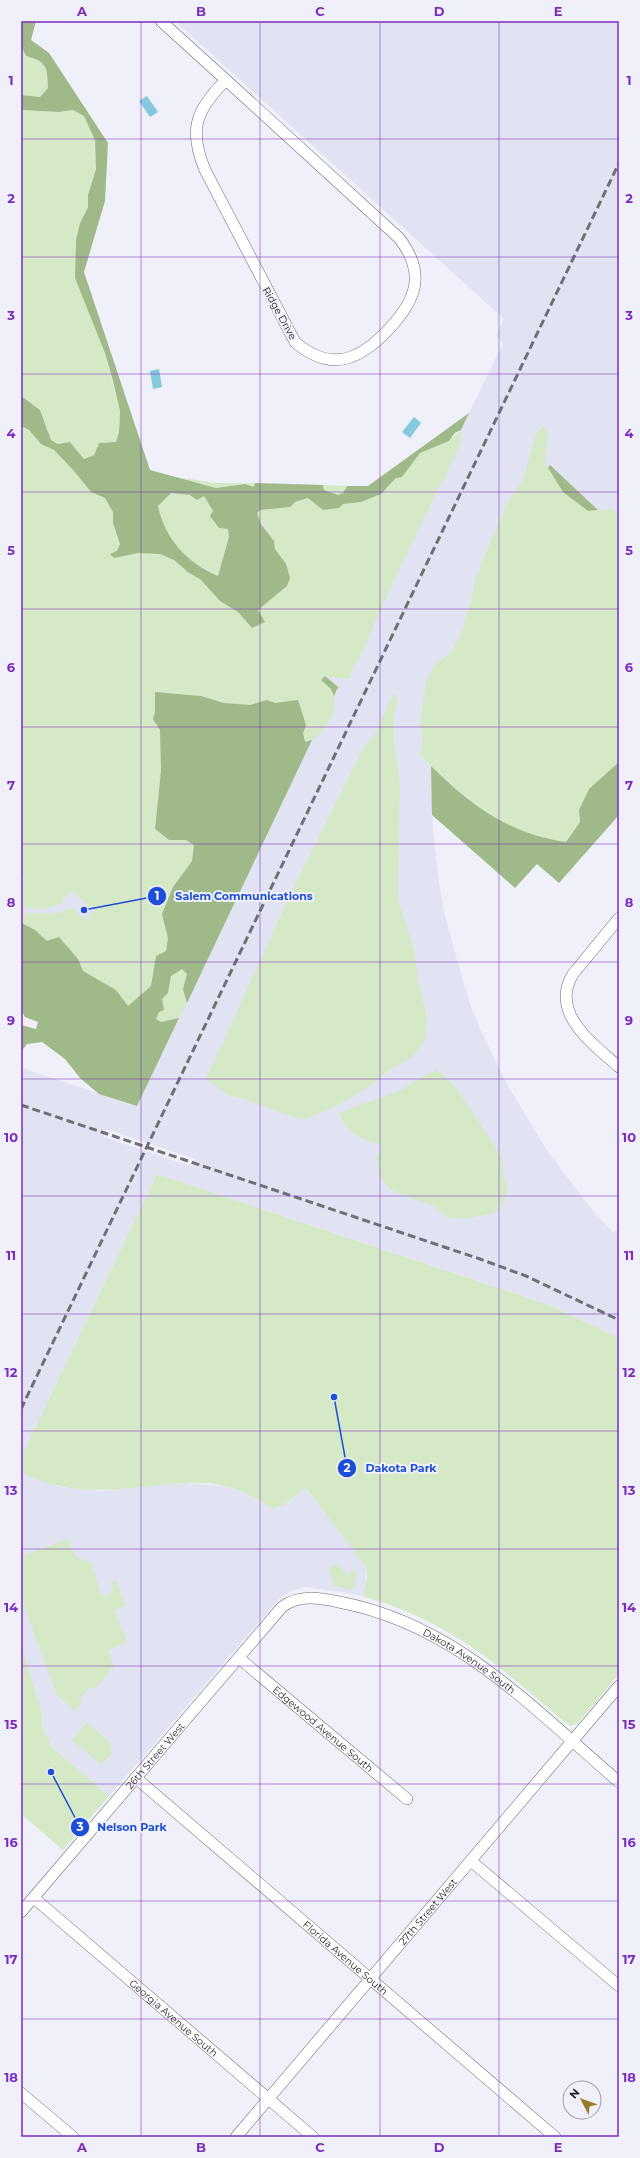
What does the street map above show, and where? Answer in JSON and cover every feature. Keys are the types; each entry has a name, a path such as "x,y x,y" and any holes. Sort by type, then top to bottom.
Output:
{"street":[{"name":"Ridge Drive","path":"151,21 165,25 226,80 399,238 408,250 413,264 415,280 414,294 407,308 397,320 374,345 360,354 342,359 330,359 317,356 304,350 295,342 205,170 199,155 197,138 198,116 207,100 226,80"},
{"path":"619,918 581,963 569,980 566,1000 569,1014 576,1027 586,1038 619,1067"},
{"name":"Dakota Avenue South","path":"291,1601 305,1597 355,1605 394,1617 425,1630 459,1649 483,1666 619,1782"},
{"name":"26th Street West","path":"21,1912 282,1608 291,1601"},
{"name":"Edgewood Avenue South","path":"239,1658 407,1799"},
{"name":"27th Street West","path":"236,2137 269,2100 619,1686"},
{"name":"Florida Avenue South","path":"136,1778 369,1980 555,2137"},
{"path":"471,1861 619,1986"},
{"name":"Georgia Avenue South","path":"34,1898 313,2137"},
{"path":"21,2093 73,2137"}],"shaded area":[{"path":"175,21 619,21 619,529 550,466 435,705 431,767 433,831 439,882 445,916 469,1001 480,1029 508,1086 548,1152 594,1212 614,1233 619,1227 619,1338 549,1305 157,1174 21,1457 21,1068 137,1106 21,931 21,443 87,503 432,490 503,343 496,336 504,319","holes":["106,1129 195,1159 193,1167 104,1137"]},
{"path":"21,1472 59,1487 100,1491 184,1483 223,1486 245,1493 273,1509 284,1505 306,1488 366,1567 365,1597 349,1593 304,1587 291,1591 280,1598 109,1796 52,1747 42,1726 42,1713 21,1645"}],"green space":[{"path":"21,21 36,21 31,40 49,53 108,143 105,201 84,272 150,470 216,488 245,484 254,487 255,483 323,485 324,490 338,495 343,493 347,486 368,486 469,413 461,430 455,433 449,441 420,453 402,477 396,478 381,494 361,502 343,504 339,508 323,510 308,498 295,502 290,507 260,510 257,513 261,524 274,541 275,549 286,564 290,578 287,586 258,610 265,622 252,628 238,612 220,601 200,579 189,573 174,560 160,554 138,553 114,558 110,554 117,551 120,544 113,523 113,512 105,498 91,492 54,450 41,444 29,430 21,426 21,396 40,410 51,440 58,444 70,442 84,459 94,455 99,443 116,442 119,432 120,411 105,353 75,278 76,240 80,223 88,207 88,195 96,169 95,140 84,116 73,110 59,112 21,110 21,95 40,97 48,88 45,67 39,61 26,56 21,46","holes":["171,493 190,495 197,500 204,496 213,511 210,516 219,528 228,529 229,537 218,576 207,571 187,557 172,539 161,518 158,506"]},
{"path":"21,46 26,56 39,61 45,67 48,88 40,97 21,95"},
{"path":"21,110 59,112 73,110 84,116 95,140 96,169 88,195 88,207 80,223 84,296 105,353 120,411 119,432 116,442 99,443 94,455 84,459 70,442 58,444 51,440 40,410 21,396"},
{"path":"21,426 29,430 41,444 54,450 91,492 105,498 113,512 113,523 120,544 114,558 138,553 160,554 174,560 189,573 200,579 220,601 238,612 253,628 258,610 287,586 286,564 275,549 274,541 256,513 260,510 290,507 295,502 308,498 343,504 361,502 389,487 396,478 402,476 420,453 449,441 461,430 462,435 456,455 410,547 359,659 352,669 350,679 325,676 321,679 332,691 334,706 329,722 318,735 305,743 298,700 275,703 267,700 250,705 224,703 201,696 155,692 155,712 153,719 160,730 161,771 155,829 169,840 186,840 194,845 192,861 173,887 162,914 168,938 166,951 156,956 151,986 128,1007 116,990 83,971 78,959 47,941 35,930 22,923 21,913 60,913 68,909 74,909 86,920 95,910 71,891 62,900 64,903 45,909 21,908 21,895 25,879 21,874"},
{"path":"543,426 548,432 545,464 563,492 588,511 612,509 619,514 619,762 589,790 579,810 580,822 566,842 523,831 504,822 469,799 436,771 420,755 423,740 420,723 426,681 433,667 451,652 461,634 471,601 475,579 507,503 523,480 536,434"},
{"path":"550,465 598,510 588,511 563,492 548,468"},
{"path":"182,478 218,483 255,483 254,487 245,484 216,488 185,481"},
{"path":"323,485 347,486 343,493 338,495 324,490"},
{"path":"171,493 204,496 213,511 228,528 229,537 218,576 196,564 187,557 172,540 166,530 161,519 158,506"},
{"path":"325,676 338,687 334,696 331,689 321,680"},
{"path":"155,692 201,696 224,703 250,705 267,700 275,703 298,700 306,725 303,733 305,742 312,740 187,1003 183,989 187,974 182,969 171,976 168,993 162,999 164,1010 159,1012 156,1019 161,1022 179,1018 137,1106 99,1094 80,1078 65,1059 42,1042 27,1044 21,1052 21,1025 36,1029 38,1022 25,1017 21,1010 21,916 22,923 35,930 47,941 59,937 78,959 83,971 116,990 128,1006 151,986 156,956 166,951 168,938 162,914 173,887 192,861 194,845 186,840 169,840 155,829 161,771 160,730 153,719 155,712"},
{"path":"393,694 398,696 394,717 394,743 400,782 398,899 414,950 418,980 427,1018 425,1039 419,1050 411,1058 390,1069 372,1085 344,1102 307,1119 293,1117 247,1100 228,1095 206,1079 291,893 365,745 375,734"},
{"path":"619,762 619,815 559,883 537,864 515,888 432,815 431,766 461,793 492,816 526,832 545,838 566,842 580,822 579,810 589,789"},
{"path":"182,969 187,974 183,989 187,1003 179,1018 161,1022 156,1019 161,999 168,993 171,975"},
{"path":"437,1070 455,1086 502,1157 503,1175 508,1188 503,1204 494,1213 466,1219 447,1218 441,1211 432,1206 394,1191 387,1186 380,1176 376,1156 382,1149 379,1144 365,1140 354,1134 346,1126 339,1113 401,1090 423,1076"},
{"path":"157,1174 549,1305 619,1338 619,1674 577,1724 571,1726 566,1723 496,1665 449,1633 424,1619 396,1607 365,1597 363,1594 367,1578 366,1567 306,1488 284,1505 273,1509 243,1492 216,1484 186,1483 127,1489 91,1490 55,1485 38,1480 21,1472 21,1457"},
{"path":"68,1539 75,1556 91,1563 100,1592 106,1597 113,1589 111,1582 116,1580 125,1606 117,1609 115,1612 127,1642 108,1650 114,1666 96,1688 89,1688 80,1699 81,1705 75,1711 57,1695 21,1598 21,1556"},
{"path":"337,1563 347,1575 355,1570 357,1572 354,1590 334,1586 329,1569"},
{"path":"21,1645 42,1713 42,1726 52,1747 109,1796 63,1850 21,1814"},
{"path":"87,1722 110,1743 112,1753 101,1765 72,1740"}],"water":[{"path":"147,96 158,112 150,117 139,101"},
{"path":"159,369 162,387 153,389 150,371"},
{"path":"414,417 421,423 410,438 402,432"}],"railway":[{"path":"21,1409 619,163"},
{"path":"21,1105 480,1259 526,1276 619,1320"}],"place":[{"name":"Salem Communications","path":"84,910"},
{"name":"Dakota Park","path":"334,1397"},
{"name":"Nelson Park","path":"51,1772"}]}
